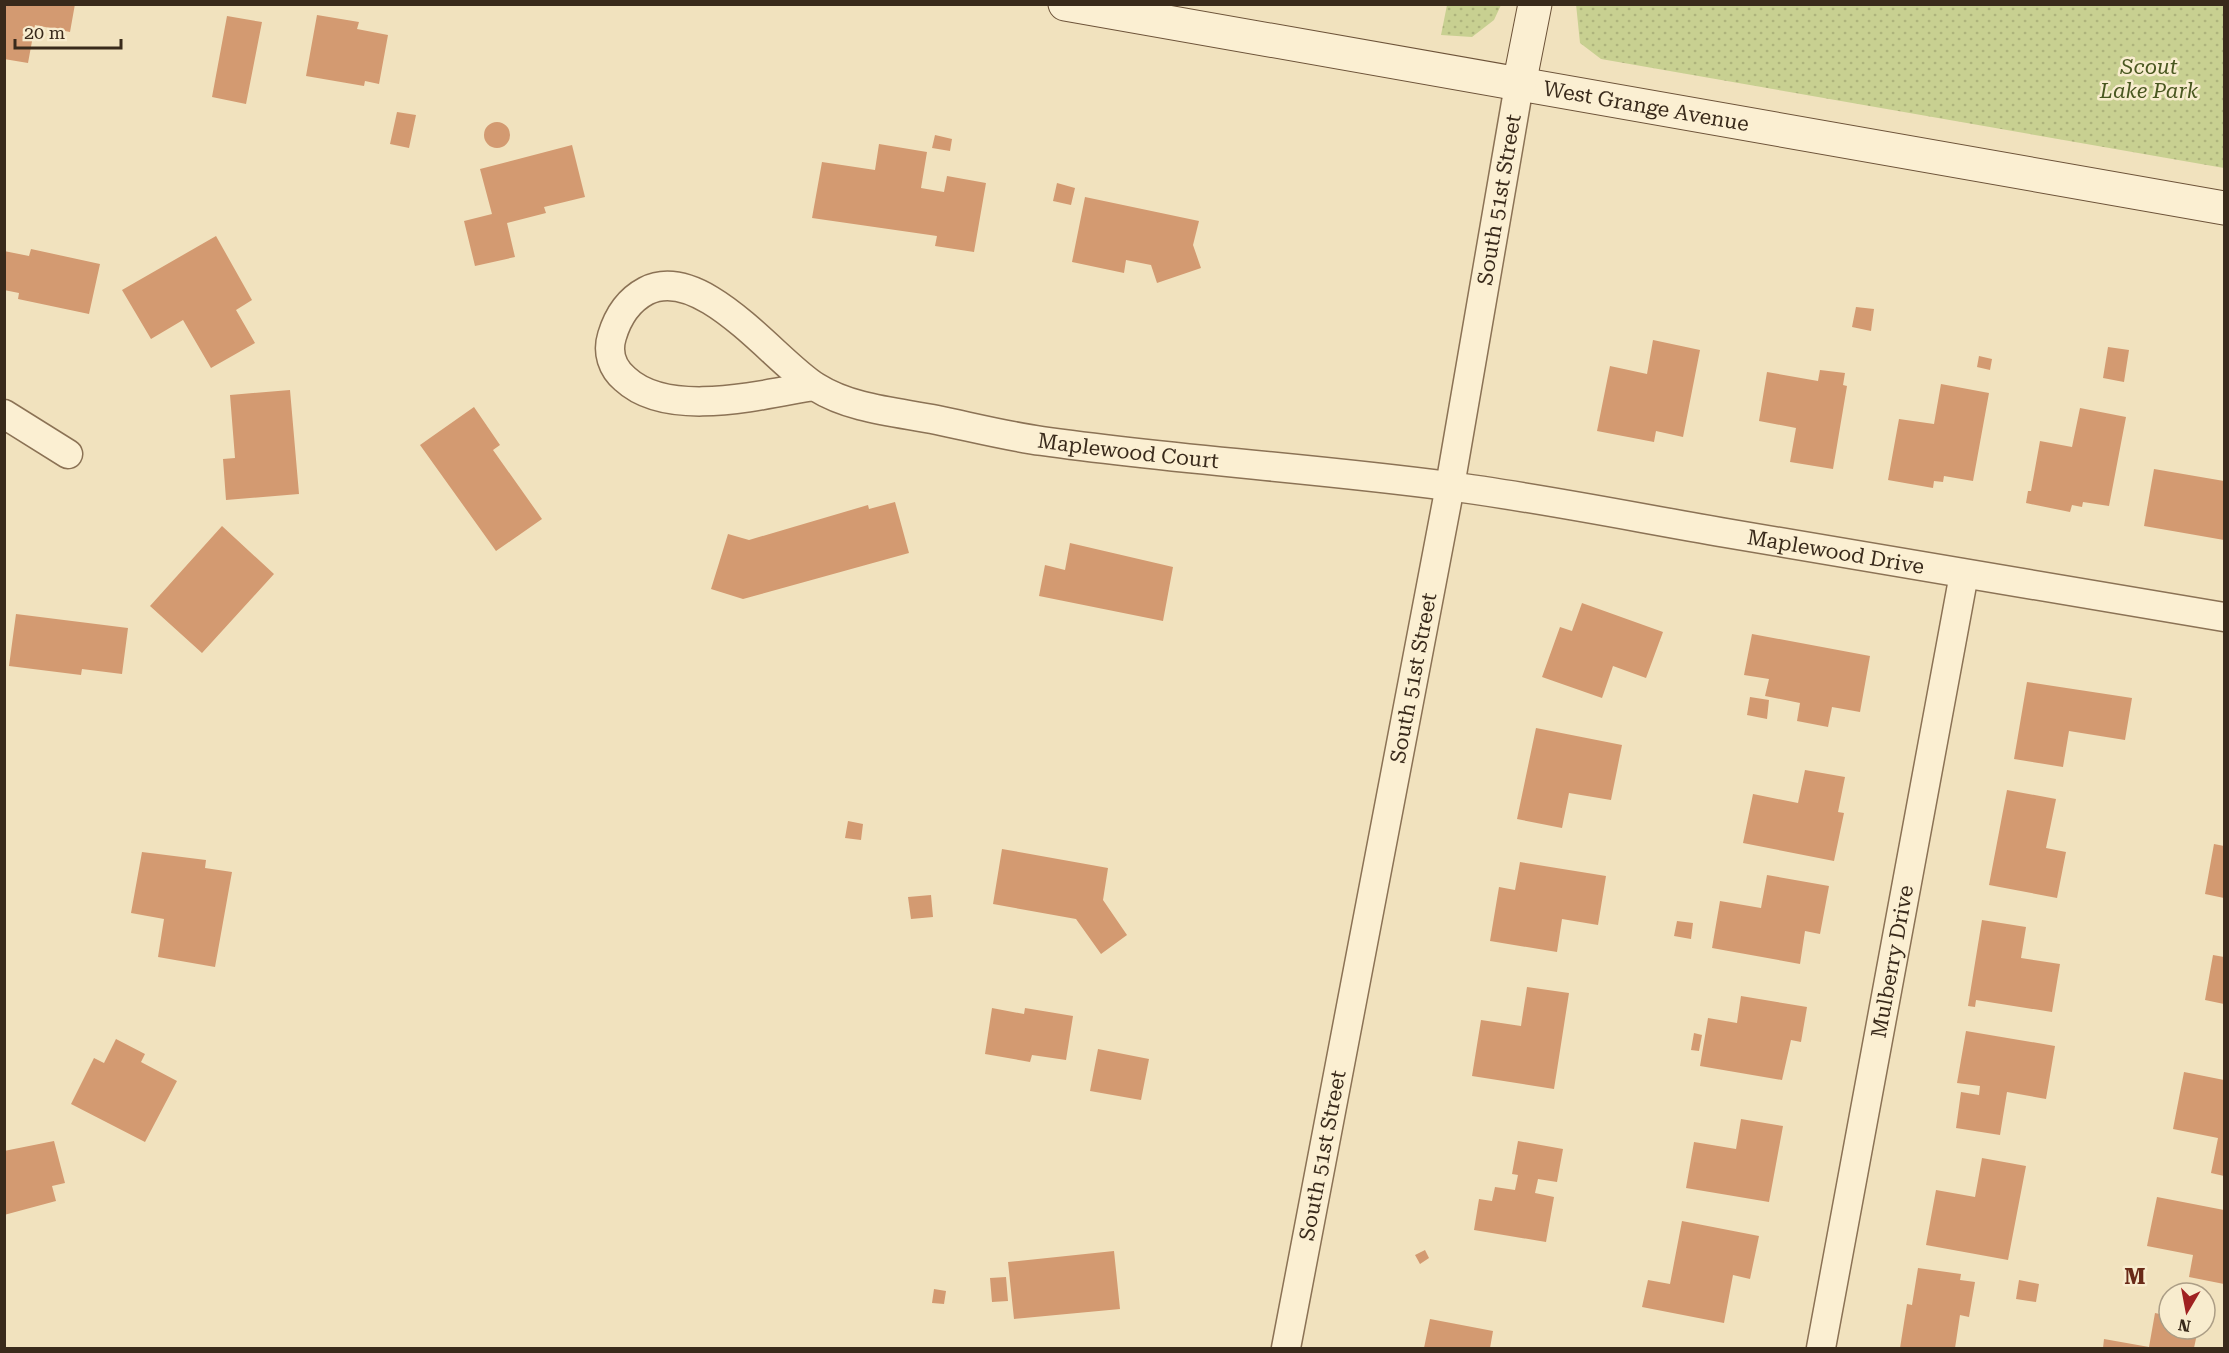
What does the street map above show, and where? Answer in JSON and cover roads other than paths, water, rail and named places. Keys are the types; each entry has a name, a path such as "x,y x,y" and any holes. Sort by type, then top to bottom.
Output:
{"street":[{"name":"West Grange Avenue","path":"1065,4 2224,208"},
{"name":"South 51st Street","path":"1286,1348 1450,486 1535,4"},
{"name":"Maplewood Court","path":"813,386 755,396 708,400 674,400 649,395 632,386 617,372 609,352 612,334 622,312 635,297 656,286 684,289 712,302 752,329 813,386 848,403 1038,441 1450,486"},
{"path":"4,414 68,454"},
{"name":"Maplewood Drive","path":"1450,486 2224,617"},
{"name":"Mulberry Drive","path":"1821,1348 1964,574"}],"district":[{"name":"M","path":"2135,1276"}],"park label":[{"name":"Scout Lake Park","path":"2149,79"}]}
